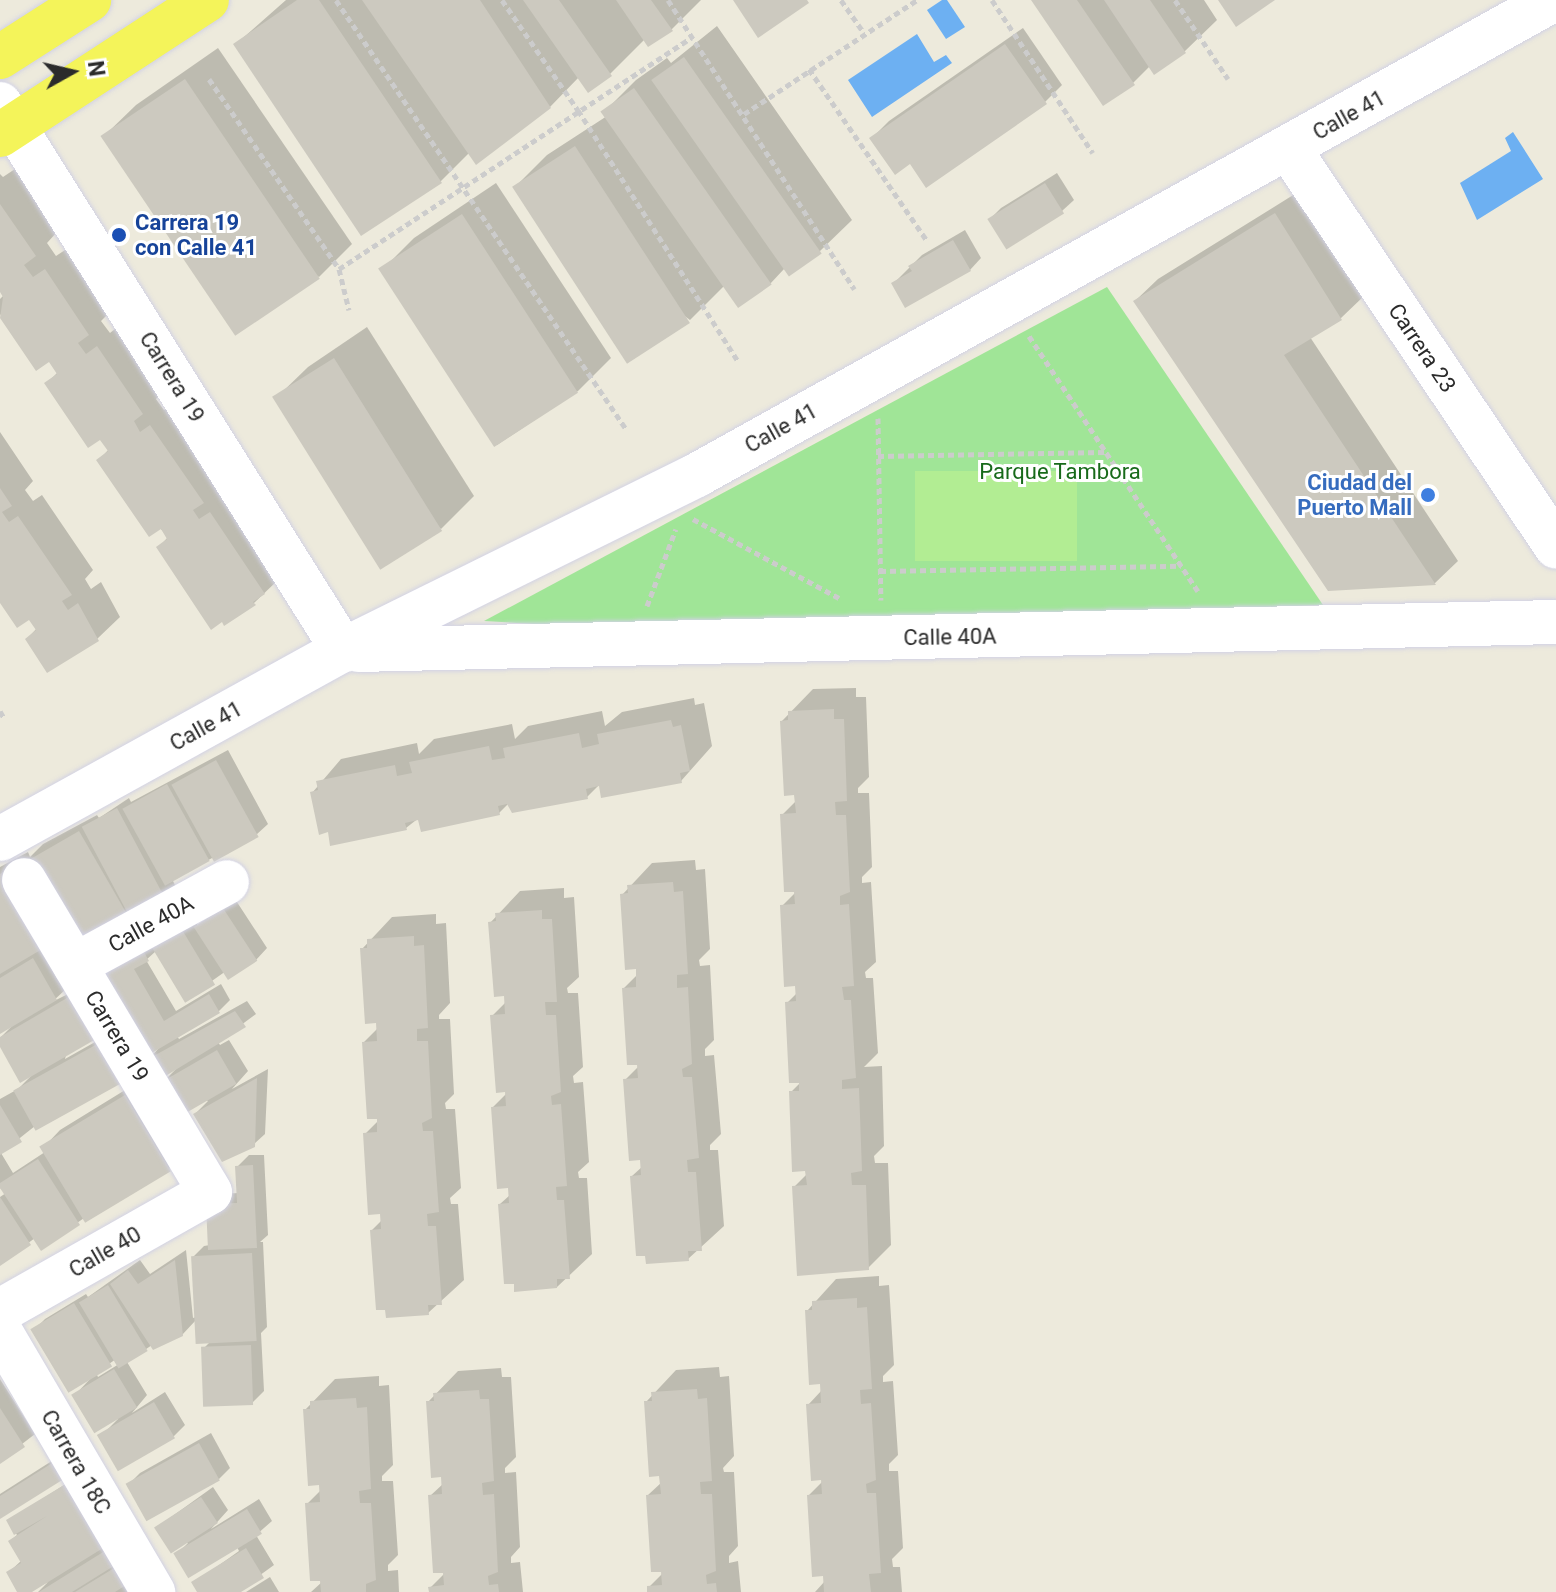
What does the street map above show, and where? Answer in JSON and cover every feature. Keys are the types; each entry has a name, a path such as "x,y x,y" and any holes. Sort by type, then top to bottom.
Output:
{"main road":[{"path":"0,57 89,0"},
{"path":"5,121 207,0"}],"street":[{"name":"Calle 41","path":"0,839 343,650 689,494 878,374 1553,0"},
{"name":"Carrera 19","path":"5,121 343,650"},
{"name":"Carrera 23","path":"1289,149 1556,547"},
{"name":"Calle 40A","path":"343,650 1556,622"},
{"name":"Carrera 19","path":"24,880 210,1192"},
{"name":"Calle 40A","path":"75,965 227,882"},
{"name":"Calle 40","path":"0,1311 210,1192"},
{"name":"Carrera 18C","path":"0,1331 153,1592"}],"path":[{"path":"336,0 467,188 626,429"},
{"path":"502,0 578,110 738,361"},
{"path":"668,0 854,289"},
{"path":"841,0 863,32"},
{"path":"744,114 863,32 917,0"},
{"path":"992,0 1093,153"},
{"path":"1175,0 1228,79"},
{"path":"339,269 467,188 578,110 692,37"},
{"path":"809,69 927,241"},
{"path":"209,79 339,269 349,310"},
{"path":"1013,299 1025,330 1211,609 1219,630"},
{"path":"878,374 880,571 884,639"},
{"path":"878,456 1106,452"},
{"path":"637,645 638,630 689,494 842,599"},
{"path":"880,571 1182,566"},
{"path":"0,711 4,718"}],"green space":[{"name":"Parque Tambora","path":"1107,287 1323,605 638,630 484,621"},
{"path":"915,471 1077,471 1077,561 915,561"}],"water":[{"path":"947,0 965,27 946,39 927,10"},
{"path":"917,34 934,62 946,55 952,63 872,117 848,80"},
{"path":"1513,132 1543,179 1477,220 1460,183 1511,151 1505,138"}],"building":[{"path":"297,0 319,0 442,183 361,236 233,44"},
{"path":"362,0 480,0 551,108 476,165"},
{"path":"523,0 559,0 612,76 588,93"},
{"path":"616,0 651,0 673,31 648,47"},
{"path":"733,0 807,0 809,3 758,38"},
{"path":"1031,0 1077,0 1135,85 1103,106"},
{"path":"1104,0 1150,0 1186,53 1154,75"},
{"path":"1218,0 1275,0 1236,27"},
{"path":"1005,44 1047,104 926,188 910,164 895,175 869,138"},
{"path":"684,57 822,254 789,277 651,80"},
{"path":"185,79 320,279 235,336 100,136"},
{"path":"634,88 772,285 738,308 600,112"},
{"path":"575,146 690,323 627,364 512,187"},
{"path":"1045,183 1064,214 1006,250 987,219"},
{"path":"0,204 36,256 24,265 33,277 45,269 89,335 78,343 86,354 97,346 143,414 134,421 140,432 150,425 204,503 193,510 199,519 210,512 265,594 253,602 256,605 224,626 222,622 211,630 156,547 167,539 161,529 149,537 96,460 108,451 100,440 88,448 44,383 57,374 49,362 36,371 0,318 3,297 0,292"},
{"path":"1275,213 1342,320 1284,355 1436,585 1328,591 1133,301"},
{"path":"462,214 578,393 494,447 378,268"},
{"path":"953,240 971,271 905,308 891,283 912,271 908,266"},
{"path":"334,358 442,531 380,570 272,397"},
{"path":"0,488 12,506 2,512 9,522 18,516 72,595 62,601 68,610 78,603 99,641 47,673 25,639 36,630 29,620 17,628 0,603"},
{"path":"834,709 834,719 844,719 847,801 835,802 836,815 846,815 850,892 840,896 840,905 849,904 854,986 842,987 844,1000 851,1000 856,1078 842,1080 842,1089 859,1088 862,1171 851,1173 852,1185 866,1185 869,1270 797,1276 792,1186 807,1185 805,1171 792,1172 789,1091 799,1091 799,1083 789,1083 785,1002 796,1001 795,986 784,987 780,905 795,904 794,892 784,892 780,814 796,813 794,795 784,796 780,721 788,720 788,711"},
{"path":"671,720 673,727 681,725 690,771 680,773 682,783 601,798 599,786 586,789 588,799 512,813 507,804 498,806 500,815 421,832 418,820 405,823 407,830 330,846 328,832 319,835 310,792 318,790 316,781 395,765 397,776 412,773 409,762 489,746 492,760 505,758 503,748 579,733 582,748 599,744 597,734"},
{"path":"216,760 259,837 214,862 171,785"},
{"path":"167,784 210,861 165,886 122,809"},
{"path":"117,808 166,900 131,919 82,827"},
{"path":"79,831 130,918 74,950 24,863"},
{"path":"10,868 49,945 0,974 0,874"},
{"path":"673,882 674,892 683,891 688,974 677,975 677,988 688,987 692,1064 682,1069 683,1077 692,1077 699,1158 687,1160 688,1172 696,1172 702,1251 688,1251 689,1261 646,1264 645,1256 636,1256 630,1176 641,1175 640,1160 629,1161 623,1079 638,1078 637,1065 627,1065 622,988 636,987 636,969 625,970 620,894 628,893 627,885"},
{"path":"223,908 257,961 228,980 194,927"},
{"path":"542,910 542,919 552,919 557,1002 545,1002 546,1015 556,1015 561,1092 551,1096 552,1105 561,1104 567,1186 556,1187 557,1200 564,1200 570,1279 557,1279 557,1288 514,1292 514,1284 504,1284 498,1204 509,1203 508,1188 497,1189 491,1107 506,1106 505,1092 496,1093 490,1015 505,1014 504,996 494,997 488,922 496,921 495,913"},
{"path":"178,923 215,985 185,1003 148,941"},
{"path":"414,936 414,946 424,945 428,1028 417,1029 417,1041 428,1041 432,1118 422,1123 423,1131 433,1131 439,1212 427,1214 428,1226 436,1226 442,1305 428,1305 429,1315 386,1318 385,1310 376,1310 370,1230 381,1229 380,1214 368,1215 363,1133 377,1132 377,1119 367,1119 362,1042 377,1041 376,1023 365,1024 360,948 367,948 367,939"},
{"path":"140,945 149,961 134,969 164,1021 209,994 220,1013 145,1057 94,971"},
{"path":"33,958 57,1000 0,1034 0,978"},
{"path":"72,995 96,1039 20,1083 0,1047 0,1037"},
{"path":"235,1011 246,1027 154,1083 141,1063"},
{"path":"99,1043 121,1083 36,1131 13,1091"},
{"path":"217,1050 236,1084 183,1115 163,1081"},
{"path":"257,1078 255,1147 222,1162 193,1114"},
{"path":"125,1095 171,1171 85,1223 39,1147"},
{"path":"0,1105 22,1142 0,1155"},
{"path":"38,1159 80,1225 41,1251 0,1188 0,1183"},
{"path":"253,1165 257,1248 208,1250 206,1204 237,1203 235,1166"},
{"path":"0,1197 31,1245 0,1266"},
{"path":"252,1253 257,1341 196,1344 191,1256"},
{"path":"175,1260 183,1336 153,1350 110,1284 128,1270 138,1284"},
{"path":"108,1285 148,1351 119,1369 79,1303"},
{"path":"857,1298 857,1308 867,1307 872,1389 860,1390 861,1404 871,1403 876,1480 866,1484 867,1493 876,1493 881,1573 869,1574 871,1592 824,1592 823,1576 812,1577 807,1495 822,1494 821,1480 811,1481 806,1404 821,1403 820,1384 809,1385 805,1310 812,1310 812,1301"},
{"path":"74,1303 112,1366 68,1393 30,1329"},
{"path":"251,1345 253,1405 203,1407 201,1347"},
{"path":"114,1369 137,1408 94,1433 71,1395"},
{"path":"697,1389 698,1399 707,1398 712,1481 700,1482 701,1494 712,1494 716,1571 706,1575 707,1584 716,1583 717,1592 647,1592 647,1586 662,1585 661,1572 651,1572 646,1495 661,1494 659,1476 649,1477 644,1401 652,1401 651,1392"},
{"path":"479,1390 480,1399 489,1399 494,1481 482,1483 483,1495 494,1494 498,1572 488,1576 489,1585 498,1584 499,1592 429,1592 428,1587 444,1585 443,1573 433,1573 428,1495 442,1494 441,1477 431,1478 426,1401 434,1401 433,1393"},
{"path":"356,1398 357,1408 367,1407 371,1489 359,1491 360,1503 371,1503 376,1580 366,1584 366,1592 321,1592 320,1581 310,1581 305,1503 320,1502 319,1485 308,1486 303,1409 310,1409 310,1401"},
{"path":"154,1402 175,1438 118,1471 97,1435"},
{"path":"0,1408 25,1447 0,1464"},
{"path":"199,1443 220,1481 146,1521 126,1484"},
{"path":"57,1460 67,1477 0,1519 0,1496"},
{"path":"69,1482 108,1545 32,1592 17,1592 6,1572 21,1563 8,1541 47,1516 14,1535 6,1520"},
{"path":"201,1497 218,1523 171,1553 154,1527"},
{"path":"247,1509 262,1534 188,1578 173,1553"},
{"path":"246,1548 264,1578 241,1592 197,1592 191,1582"},
{"path":"108,1549 117,1564 72,1592 39,1592"},
{"path":"124,1562 134,1580 115,1592 75,1592"}],"place":[{"name":"Carrera 19 con Calle 41","path":"119,235"},
{"name":"Ciudad del Puerto Mall","path":"1428,495"}]}
